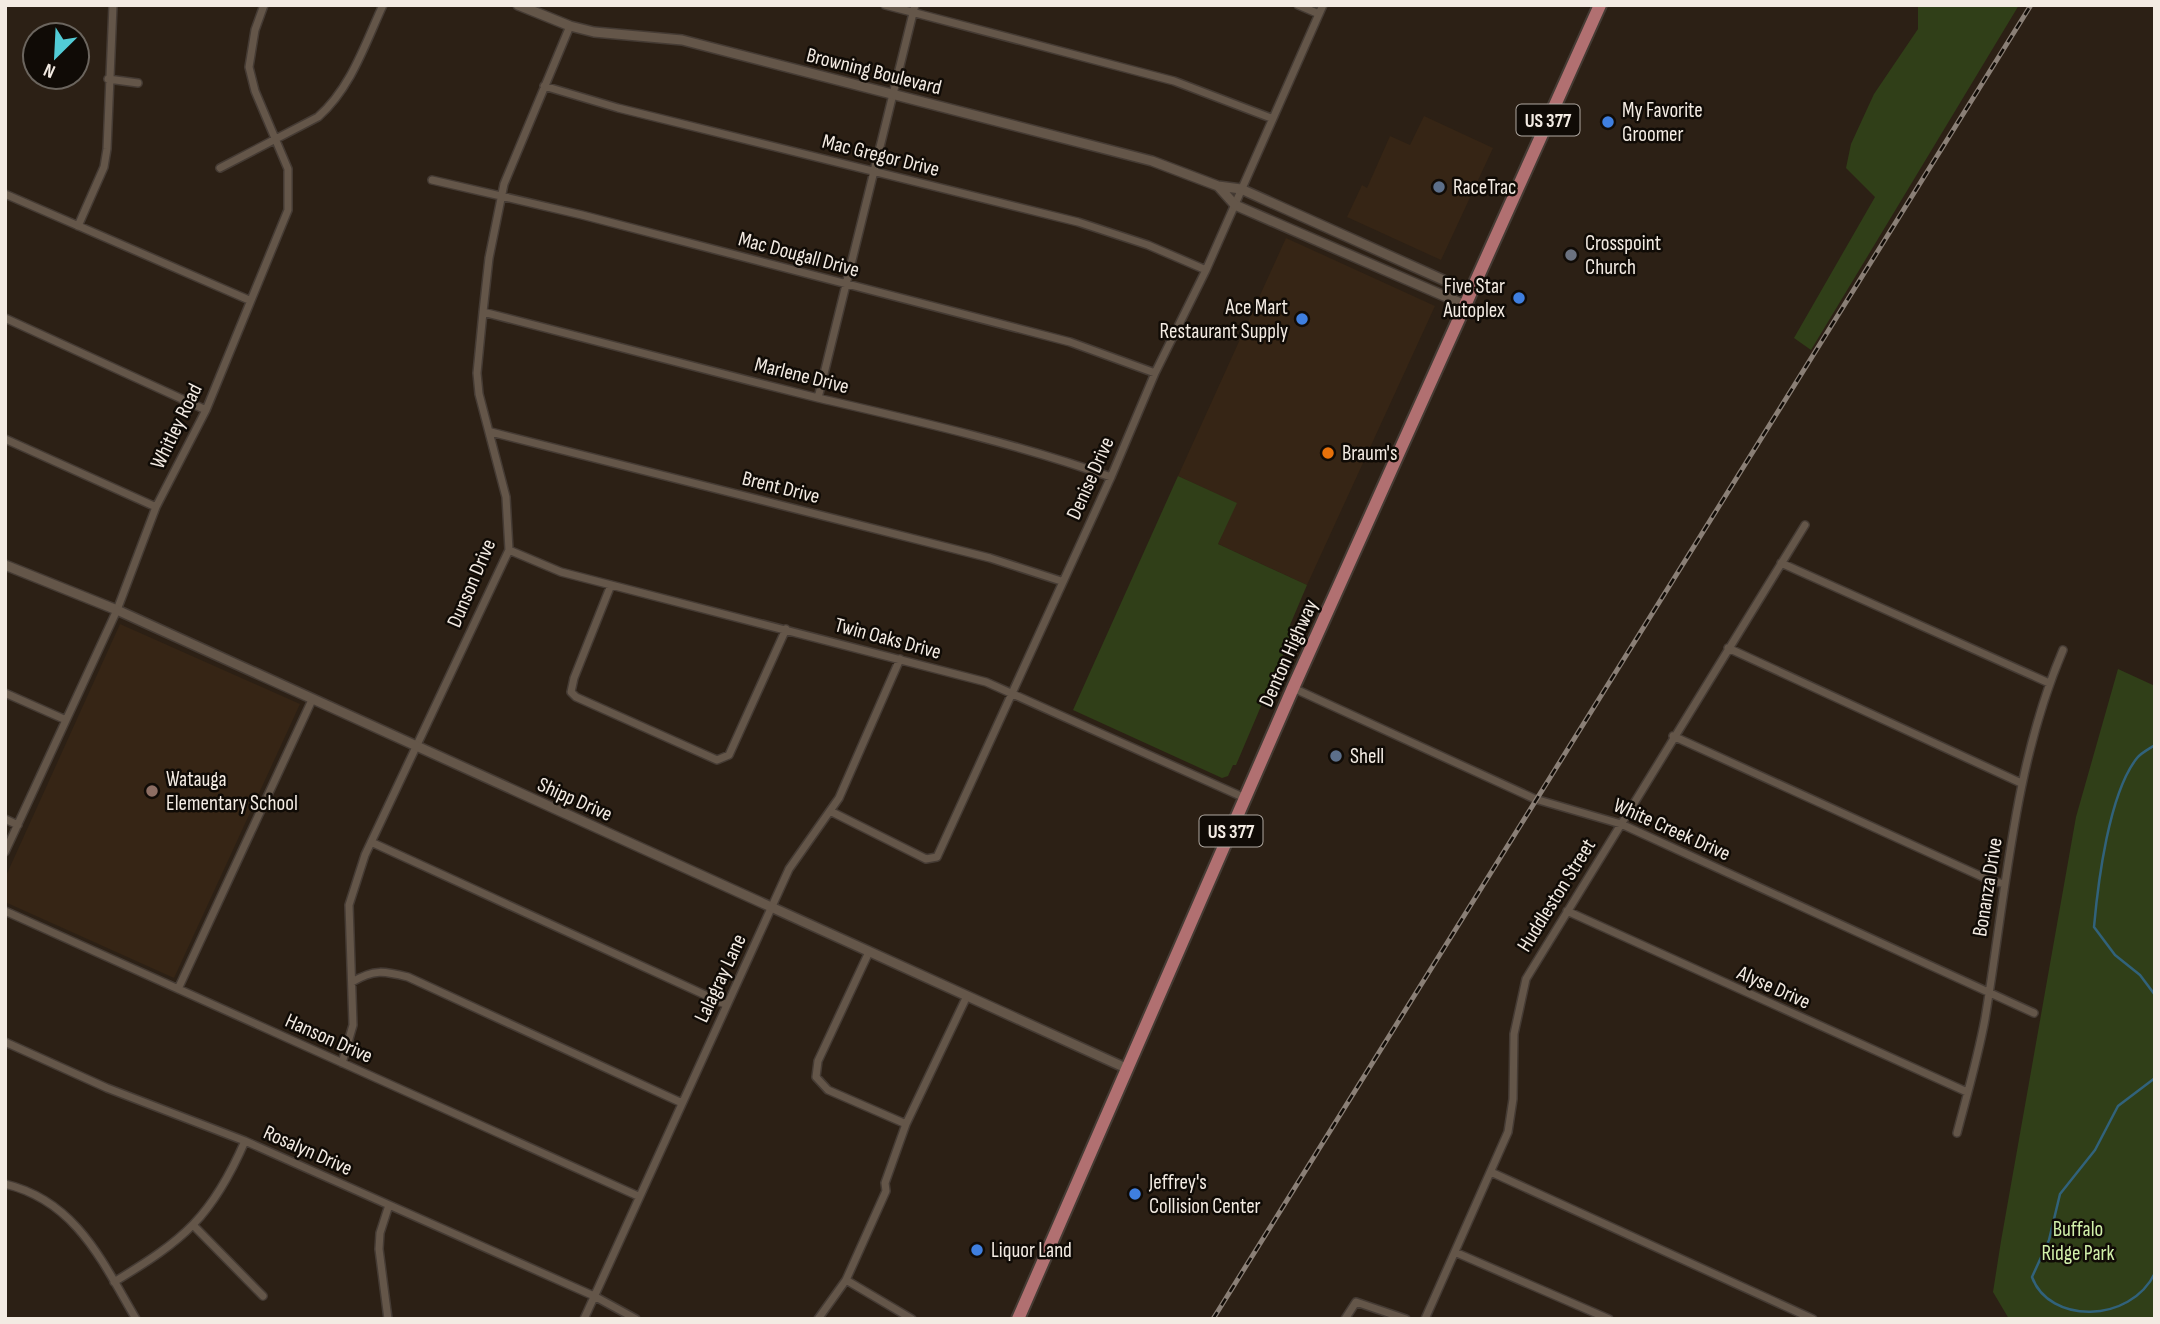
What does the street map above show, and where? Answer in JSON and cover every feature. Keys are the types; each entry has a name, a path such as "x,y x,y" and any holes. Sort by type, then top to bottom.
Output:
{"main road":[{"name":"Denton Highway","path":"1018,1319 1293,688 1600,5"}],"street":[{"path":"78,226 104,167 107,149 113,5"},
{"name":"Whitley Road","path":"5,852 117,610 156,507 206,410 249,300 284,222 290,198 288,169 255,91 249,67 255,30 264,5"},
{"path":"220,168 318,117 330,105 349,78 383,5"},
{"path":"885,5 914,9 1174,80 1271,118"},
{"path":"1297,5 1319,14"},
{"name":"Denise Drive","path":"830,811 926,859 937,856 1111,477 1155,373 1206,270 1323,5"},
{"name":"Browning Boulevard","path":"521,6 569,26 594,32 682,40 1152,161 1219,186 1241,189 1471,292"},
{"path":"818,397 914,9"},
{"name":"Dunson Drive","path":"342,1063 353,1025 349,905 371,842 509,550 506,497 479,394 477,373 483,313 501,196 569,26"},
{"path":"108,79 138,83"},
{"name":"Mac Gregor Drive","path":"544,86 618,108 1114,232 1206,270"},
{"name":"Mac Dougall Drive","path":"432,180 1070,342 1155,373"},
{"name":"Browning Boulevard","path":"1219,186 1235,205 1465,305"},
{"path":"5,194 249,300"},
{"path":"1360,260 1366,245"},
{"name":"Marlene Drive","path":"483,313 987,437 1111,477"},
{"path":"5,318 206,410"},
{"name":"Brent Drive","path":"491,432 990,558 1061,581"},
{"path":"5,439 156,507"},
{"name":"Huddleston Street","path":"1425,1319 1493,1172 1511,1116 1514,1034 1525,979 1805,525"},
{"name":"Twin Oaks Drive","path":"509,550 561,572 986,682 1245,798"},
{"path":"1781,563 2049,683"},
{"name":"Shipp Drive","path":"5,565 117,610 1128,1069"},
{"path":"611,585 571,692 610,713 717,760 729,755 786,629"},
{"path":"1728,648 2021,783"},
{"name":"Bonanza Drive","path":"1957,1133 1988,993 2021,783 2035,720 2063,650"},
{"name":"Lalagray Lane","path":"584,1319 772,907 798,853 830,811 900,659"},
{"name":"White Creek Drive","path":"1293,688 1535,799 1620,824 2034,1013"},
{"path":"5,693 66,720"},
{"path":"178,989 312,700"},
{"path":"1673,736 1987,879 2004,884"},
{"path":"5,819 18,825"},
{"path":"371,842 727,1005"},
{"name":"Hanson Drive","path":"5,911 638,1196"},
{"name":"Alyse Drive","path":"1567,911 1967,1092"},
{"path":"869,952 818,1062 816,1077 828,1090 906,1124"},
{"path":"352,982 370,971 381,970 408,977 682,1103"},
{"path":"818,1319 846,1280 886,1191 885,1183 906,1124 967,996"},
{"name":"Rosalyn Drive","path":"5,1042 107,1088 245,1141 594,1296 636,1319"},
{"path":"114,1282 164,1252 194,1226 228,1181 245,1141"},
{"path":"1493,1172 1813,1319"},
{"path":"5,1184 27,1189 61,1210 83,1233 136,1319"},
{"path":"388,1319 379,1249 380,1233 389,1205"},
{"path":"194,1226 263,1296"},
{"path":"1457,1253 1609,1319"},
{"path":"846,1280 912,1319"},
{"path":"1345,1319 1356,1302 1406,1319"}],"shaded area":[{"path":"1424,116 1493,148 1441,260 1347,217 1362,185 1367,188 1390,136 1410,145"},
{"path":"1286,238 1435,306 1307,585 1218,544 1236,503 1178,476"},
{"name":"Watauga Elementary School","path":"120,624 300,704 174,978 5,902 5,878"}],"green space":[{"path":"1918,5 2019,5 1811,350 1794,338 1875,197 1846,168 1851,144 1874,94 1918,29"},
{"path":"1178,476 1237,503 1218,544 1307,585 1290,625 1293,631 1236,765 1233,765 1228,776 1222,778 1073,710"},
{"name":"Buffalo Ridge Park","path":"2118,669 2155,686 2155,1319 2009,1319 1993,1292 2001,1241 2076,817"}],"waterway":[{"path":"2155,745 2137,758 2119,793 2106,839 2094,927 2115,955 2140,975 2155,995"},
{"path":"2155,1078 2118,1106 2095,1150 2060,1194 2049,1240 2032,1277 2041,1292 2055,1303 2072,1310 2090,1312 2110,1309 2128,1302 2143,1290 2155,1273"}],"railway":[{"path":"1213,1319 2031,5"}],"place":[{"name":"My Favorite Groomer","path":"1608,122"},
{"name":"RaceTrac","path":"1439,187"},
{"name":"Crosspoint Church","path":"1571,255"},
{"name":"Five Star Autoplex","path":"1519,298"},
{"name":"Ace Mart Restaurant Supply","path":"1302,319"},
{"name":"Braum's","path":"1328,453"},
{"name":"Shell","path":"1336,756"},
{"name":"Watauga Elementary School","path":"152,791"},
{"name":"Jeffrey's Collision Center","path":"1135,1194"},
{"name":"Liquor Land","path":"977,1250"}]}
